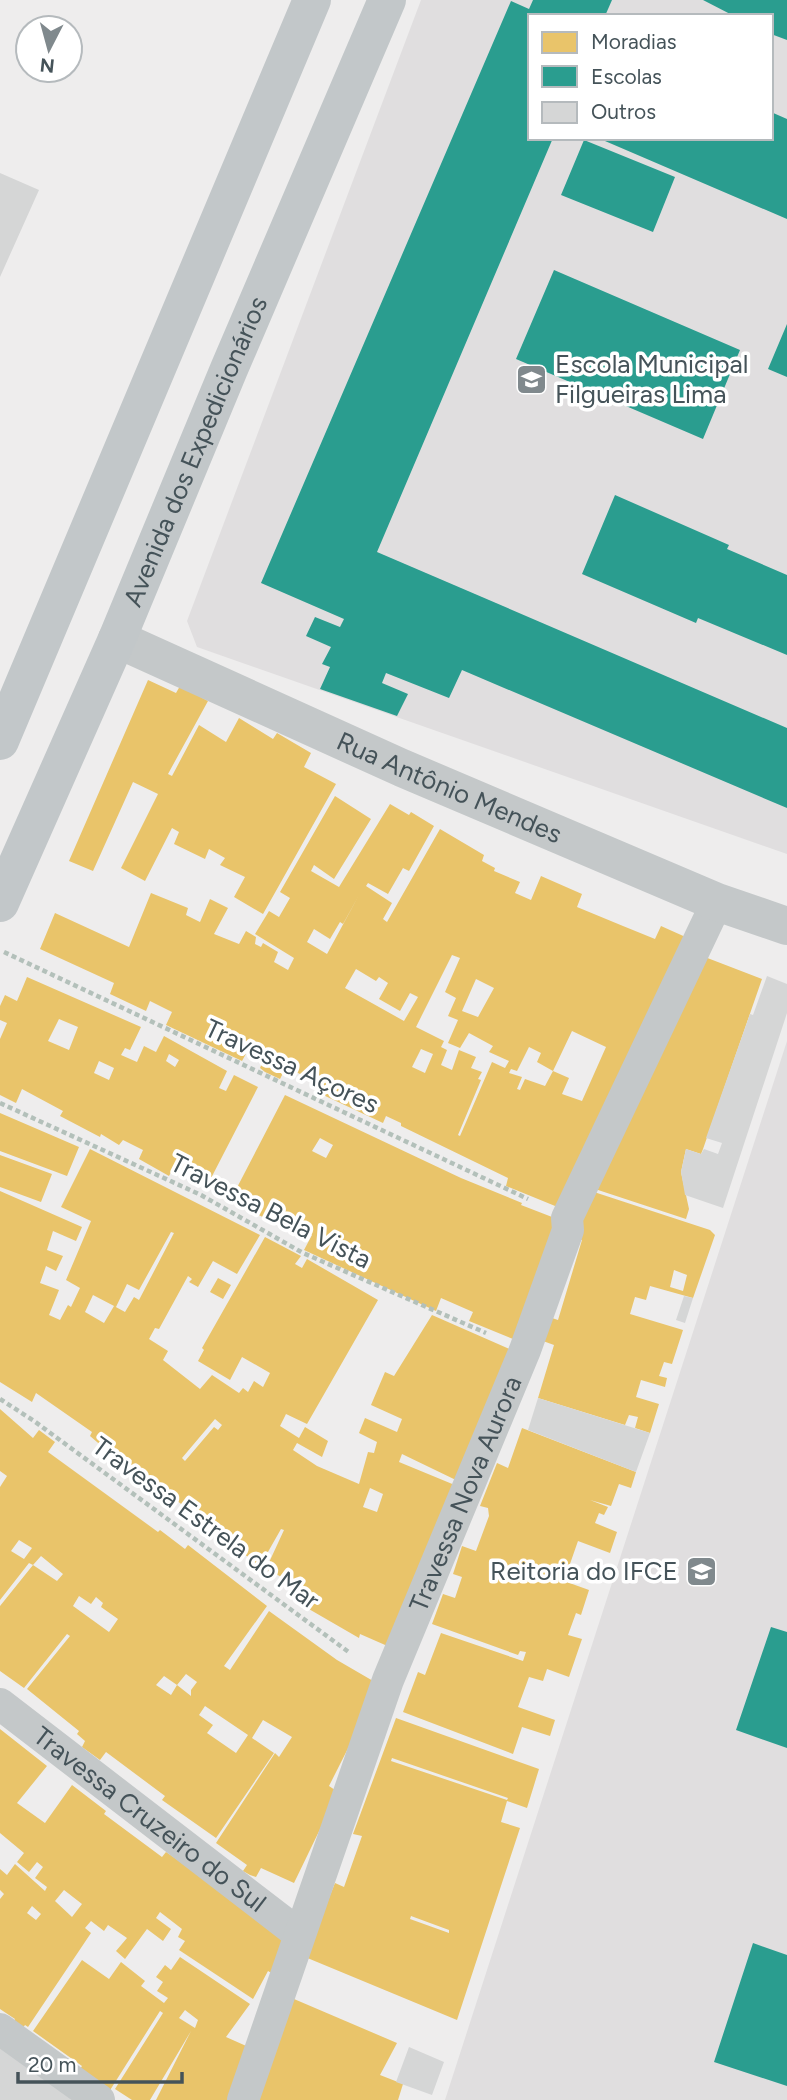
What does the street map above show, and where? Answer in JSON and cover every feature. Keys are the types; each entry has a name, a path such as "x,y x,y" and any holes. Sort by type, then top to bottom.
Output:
{"main road":[{"path":"0,741 312,0"},
{"name":"Avenida dos Expedicionários","path":"0,903 117,639 387,0"}],"street":[{"name":"Rua Antônio Mendes","path":"117,639 402,768 717,902 787,926"}],"lane":[{"name":"Travessa Nova Aurora","path":"243,2100 387,1680 525,1350 568,1230 567,1218 717,902"},
{"name":"Travessa Cruzeiro do Sul","path":"0,1704 299,1934"},
{"path":"0,2029 99,2100"}],"path":[{"name":"Travessa Açores","path":"0,950 567,1218"},
{"name":"Travessa Bela Vista","path":"0,1103 201,1195 323,1262 525,1350"},
{"name":"Travessa Estrela do Mar","path":"0,1399 34,1420 387,1680"}],"shaded area":[{"name":"Escola Municipal Filgueiras Lima","path":"421,0 706,0 742,14 528,14 528,140 773,140 773,26 787,31 787,854 197,647 187,621"},
{"name":"Reitoria do IFCE","path":"787,1041 787,2100 445,2100"}],"building: Moradias":[{"path":"148,680 176,693 180,686 208,701 168,774 172,776 199,725 226,742 239,718 273,739 277,733 311,753 304,767 336,784 263,914 234,897 245,877 220,865 225,858 209,849 205,859 174,844 179,832 172,828 145,881 121,868 158,794 133,782 93,871 69,861"},
{"path":"335,796 371,819 334,879 314,865 311,871 339,887 390,804 409,815 411,812 434,826 409,871 403,868 388,894 368,883 366,886 392,903 383,919 387,922 440,829 484,855 482,861 495,868 494,871 520,882 515,893 531,900 541,876 582,894 577,907 655,939 661,926 690,939 560,1208 506,1186 508,1178 401,1126 401,1123 386,1116 383,1123 321,1094 324,1086 286,1067 280,1079 260,1068 264,1059 248,1050 242,1061 166,1025 172,1012 150,1001 146,1011 110,994 114,983 40,949 55,913 129,947 151,893 188,908 186,915 200,922 210,899 228,908 214,934 239,944 246,931 256,937 255,944 261,947 263,943 278,952 274,962 288,970 294,958 255,934 269,911 279,917 290,898 280,892","holes":["359,895 327,954 307,942 314,929 330,939 340,922 343,924","452,955 460,958 445,992 456,998 448,1016 458,1020 448,1043 460,1048 469,1033 493,1046 489,1052 509,1061 505,1068 492,1062 460,1136 458,1135 482,1072 471,1068 476,1057 459,1050 452,1070 441,1065 447,1050 441,1047 444,1041 416,1027","356,969 376,981 379,977 388,983 379,999 400,1011 410,993 418,997 404,1021 345,988","476,979 494,988 478,1017 462,1011","572,1031 606,1047 582,1101 562,1094 569,1078 553,1071","529,1047 541,1053 537,1062 553,1071 545,1086 525,1079 520,1090 517,1089 522,1077 509,1073 511,1069 517,1071","421,1049 433,1054 425,1073 412,1067"]},
{"path":"697,954 762,979 701,1154 686,1149 681,1172 689,1209 686,1219 592,1188"},
{"path":"27,977 141,1027 130,1050 125,1048 121,1055 137,1062 144,1046 156,1052 164,1036 227,1071 219,1088 226,1091 234,1075 258,1087 208,1184 174,1166 169,1176 139,1159 143,1150 123,1140 119,1145 101,1134 100,1137 60,1116 63,1111 22,1089 16,1103 0,1095 0,1039 7,1023 0,1020 0,1006 5,995 17,1001","holes":["59,1019 78,1027 69,1050 48,1041","169,1054 179,1060 175,1067 166,1061","99,1061 114,1068 109,1080 94,1073"]},
{"path":"285,1095 461,1178 565,1222 518,1341 469,1321 473,1312 441,1298 436,1311 304,1250 312,1235 277,1217 275,1223 230,1201","holes":["320,1138 333,1145 326,1158 312,1151"]},
{"path":"0,1113 79,1147 67,1176 0,1151"},
{"path":"90,1149 260,1235 237,1274 213,1261 198,1287 189,1282 192,1279 188,1276 159,1329 155,1328 149,1339 168,1351 163,1360 200,1389 212,1375 239,1393 243,1388 248,1392 254,1381 263,1387 270,1373 242,1357 230,1380 198,1361 204,1350 202,1348 265,1237 301,1256 295,1264 302,1268 307,1259 378,1300 307,1424 286,1414 280,1426 299,1438 305,1427 328,1441 322,1457 297,1443 293,1450 317,1466 359,1484 368,1452 374,1453 377,1442 359,1433 365,1418 397,1432 402,1419 371,1405 385,1372 394,1376 432,1315 512,1350 460,1482 402,1454 399,1462 462,1488 392,1648 360,1634 359,1638 295,1601 301,1587 266,1569 284,1530 281,1529 260,1566 208,1527 204,1533 180,1514 185,1507 106,1445 104,1448 90,1436 92,1432 36,1393 32,1402 0,1382 0,1191 82,1227 76,1241 53,1231 47,1250 63,1256 56,1271 46,1266 40,1283 59,1290 49,1315 60,1320 68,1305 71,1307 80,1288 66,1280 91,1221 61,1207","holes":["171,1232 174,1233 139,1300 134,1297 125,1312 114,1306 104,1323 85,1312 93,1295 116,1307 127,1284 139,1290","215,1419 222,1425 218,1430 214,1427 185,1461 182,1458","370,1488 383,1494 377,1512 363,1507"]},
{"path":"0,1155 52,1174 41,1202 0,1187"},
{"path":"591,1191 710,1230 715,1235 693,1298 650,1286 646,1300 635,1297 630,1314 683,1330 672,1364 664,1362 659,1376 667,1378 665,1387 641,1380 636,1397 659,1404 650,1433 635,1428 638,1417 629,1415 625,1425 538,1398 554,1345 543,1341 549,1317 558,1320 582,1240 574,1238","holes":["674,1270 687,1275 683,1291 670,1287"]},
{"path":"218,1278 231,1285 223,1299 210,1292"},
{"path":"0,1409 33,1438 39,1430 55,1442 48,1452 158,1532 160,1530 185,1549 188,1545 267,1606 224,1666 230,1670 269,1611 337,1660 380,1685 329,1786 338,1792 294,1883 261,1868 256,1877 250,1875 243,1871 247,1865 216,1843 275,1753 279,1757 292,1737 263,1720 252,1738 274,1753 216,1838 162,1800 165,1796 106,1752 100,1760 82,1747 85,1741 77,1734 79,1731 27,1689 70,1636 67,1634 24,1688 0,1671 0,1606 33,1565 29,1563 0,1600 0,1487 7,1476 0,1471","holes":["19,1540 32,1548 24,1559 11,1551","41,1556 63,1574 57,1581 33,1565","79,1596 91,1604 96,1597 103,1603 101,1607 118,1619 109,1632 73,1606","186,1674 197,1682 191,1690 191,1696 177,1685","164,1676 177,1685 171,1695 156,1685","205,1706 248,1735 236,1753 207,1733 213,1725 199,1715"]},
{"path":"522,1428 636,1472 631,1488 619,1484 611,1506 590,1500 608,1507 604,1515 599,1513 595,1523 617,1532 610,1553 578,1541 564,1581 589,1590 581,1615 576,1613 568,1635 582,1639 569,1677 547,1669 543,1681 529,1677 518,1707 555,1720 550,1736 522,1727 513,1754 403,1712 418,1672 425,1675 441,1633 523,1661 526,1652 520,1651 518,1655 432,1624 443,1594 455,1598 462,1577 453,1574 462,1546 476,1551 489,1516 488,1508 480,1506 497,1463 508,1468"},
{"path":"396,1718 539,1769 527,1808 507,1801 501,1822 520,1828 457,2020 305,1957 335,1883 344,1887 362,1836 353,1834","holes":["392,1758 508,1798 507,1800 391,1761","411,1916 449,1930 449,1933 410,1919"]},
{"path":"0,1729 47,1766 17,1803 45,1823 72,1785 106,1811 104,1814 162,1857 166,1852 293,1938 273,1974 268,1971 253,1999 179,1950 185,1941 178,1937 182,1929 160,1912 156,1918 171,1929 163,1941 147,1929 125,1959 116,1951 127,1938 108,1925 104,1931 91,1921 85,1928 91,1933 28,2027 25,2025 18,2035 9,2029 15,2019 0,2009 0,1899 4,1894 0,1890 0,1869 7,1875 15,1864 45,1891 47,1887 35,1878 43,1867 37,1862 29,1872 17,1862 24,1853 0,1833","holes":["64,1890 82,1904 72,1917 55,1901","32,1906 41,1914 36,1920 27,1913"]},
{"path":"180,1957 250,2004 226,2037 253,2049 235,2100 156,2100 191,2031 150,2100 132,2100 115,2089 163,2013 160,2011 107,2095 77,2074 82,2066 33,2031 82,1960 109,1979 121,1962 145,1981 141,1986 164,2003 168,1998 157,1991 163,1982 156,1977 165,1965 171,1970","holes":["185,2010 198,2020 195,2028 179,2018"]},
{"path":"294,1999 397,2043 380,2075 403,2084 398,2100 258,2100"}],"building: Escolas":[{"path":"533,0 612,0 606,14 528,14 528,140 552,140 377,552 787,728 787,808 462,670 449,698 386,673 382,683 408,694 397,716 320,689 330,667 322,664 331,647 306,636 315,617 340,627 344,619 261,583 511,1 529,9"},
{"path":"703,0 787,0 787,40 773,35 773,14 730,14"},
{"path":"773,113 787,119 787,219 603,140 773,140"},
{"path":"584,140 675,177 653,232 561,195"},
{"path":"554,270 740,350 703,439 516,359"},
{"path":"787,324 787,377 768,369"},
{"path":"615,495 729,545 727,549 787,575 787,655 698,618 696,623 582,574"},
{"path":"771,1627 787,1632 787,1748 736,1730"},
{"path":"753,1943 787,1955 787,2086 714,2062"}],"building: Outros":[{"path":"0,173 39,190 0,277"},
{"path":"767,976 787,984 787,1013 723,1208 685,1195 681,1172 686,1149 701,1154 704,1149 718,1154 722,1143 706,1138 750,1014 753,1015"},
{"path":"684,1296 693,1298 685,1323 676,1320"},
{"path":"538,1398 650,1433 636,1472 528,1430"},
{"path":"0,2036 90,2100 0,2100"},
{"path":"409,2047 444,2062 432,2095 396,2082"}],"place":[{"name":"Escola Municipal Filgueiras Lima","path":"532,379"},
{"name":"Reitoria do IFCE","path":"701,1571"}]}
